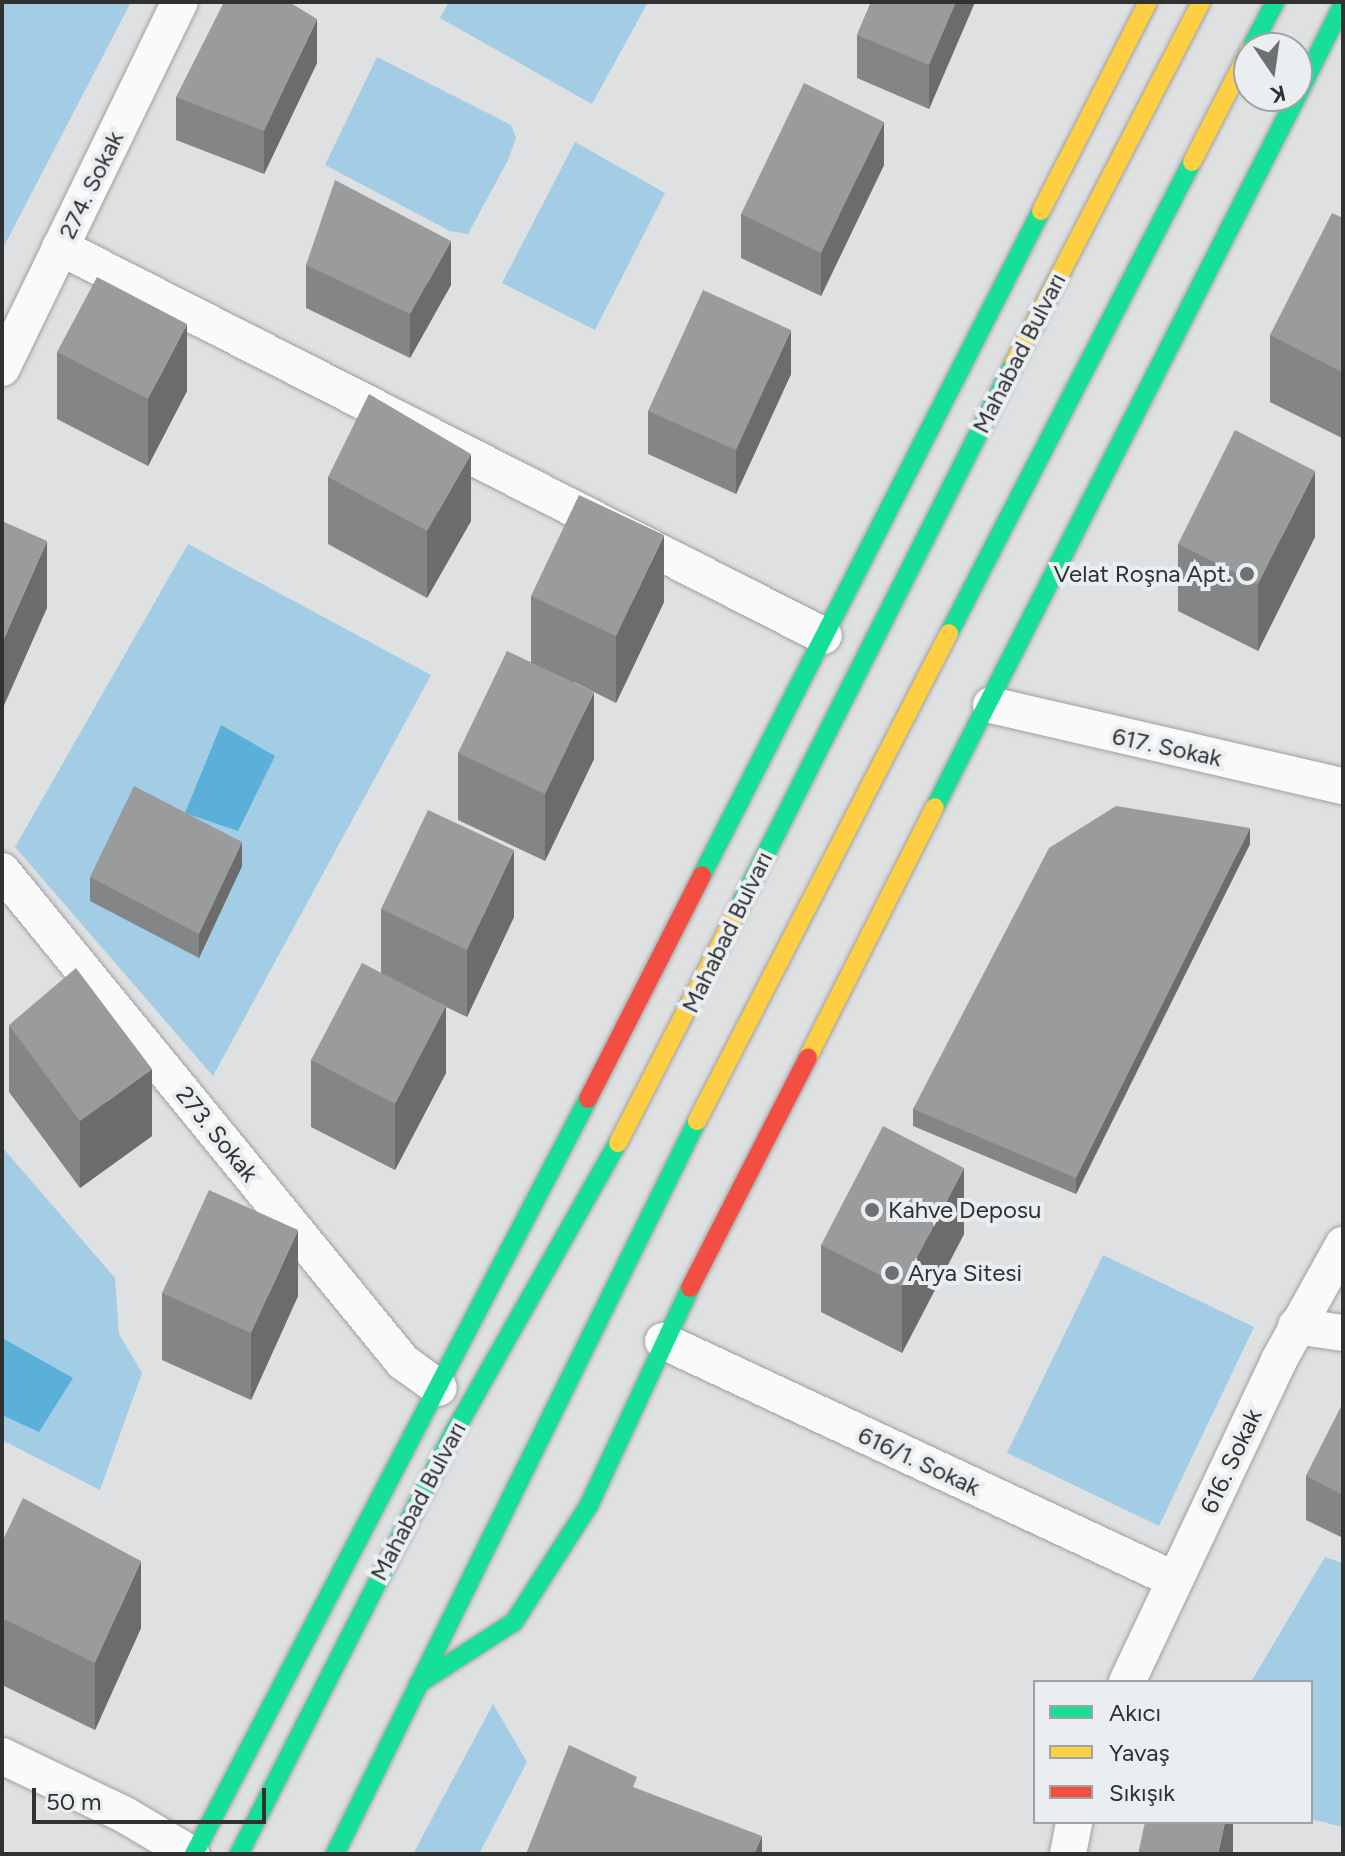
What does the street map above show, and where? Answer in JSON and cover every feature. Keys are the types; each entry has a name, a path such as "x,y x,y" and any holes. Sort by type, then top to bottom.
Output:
{"main road":[{"path":"192,1854 383,1485 439,1388 1148,2"},
{"name":"Mahabad Bulvarı","path":"239,1854 457,1427 654,1079 863,654 1201,2"},
{"path":"1259,32 1275,2"},
{"path":"1313,64 1343,4"},
{"path":"335,1854 662,1187 1233,83"},
{"path":"418,1684 514,1622 589,1505 663,1341 991,705 1289,112"}],"street":[{"name":"274. Sokak","path":"6,355 180,2"},
{"path":"60,247 824,636"},
{"name":"617. Sokak","path":"991,705 1343,786"},
{"name":"273. Sokak","path":"2,871 398,1355 439,1388"},
{"name":"616. Sokak","path":"1128,1680 1296,1326 1343,1245"},
{"path":"1296,1326 1343,1333"},
{"name":"616/1. Sokak","path":"663,1341 1175,1580"},
{"path":"2,1756 125,1815 192,1854"},
{"path":"1068,1854 1074,1824"}],"shaded area":[{"path":"2,2 131,2 2,250"},
{"path":"449,2 648,2 592,104 440,18"},
{"path":"377,57 511,125 516,138 508,160 468,234 450,231 325,165"},
{"path":"575,142 665,193 595,330 502,283"},
{"path":"188,544 431,675 213,1076 15,847"},
{"path":"2,1147 115,1278 119,1334 142,1373 100,1490 2,1440"},
{"path":"1103,1255 1254,1327 1159,1526 1007,1453"},
{"path":"1325,1557 1343,1563 1343,1827 1313,1820 1313,1680 1252,1680"},
{"path":"493,1704 527,1762 479,1854 413,1854"}],"water":[{"path":"221,725 275,756 238,831 185,813"},
{"path":"2,1338 73,1378 39,1432 2,1415"}],"building":[{"path":"224,2 289,2 317,19 264,131 176,97"},
{"path":"871,2 956,2 929,65 857,35"},
{"path":"804,83 884,122 821,253 741,214"},
{"path":"335,180 451,241 410,314 306,265"},
{"path":"1332,213 1343,218 1342,372 1270,335"},
{"path":"97,277 187,324 148,399 57,352"},
{"path":"703,290 791,330 736,450 648,411"},
{"path":"369,394 471,454 427,531 328,477"},
{"path":"1235,430 1315,471 1258,584 1178,544"},
{"path":"579,495 664,535 616,636 531,596"},
{"path":"2,521 47,541 2,643"},
{"path":"507,651 594,692 545,794 458,753"},
{"path":"134,786 242,842 199,934 90,877"},
{"path":"1116,806 1250,828 1076,1178 913,1109 1049,848"},
{"path":"428,810 514,850 467,950 381,909"},
{"path":"362,963 446,1006 395,1104 311,1060"},
{"path":"76,968 152,1069 80,1121 9,1025"},
{"path":"883,1126 964,1168 902,1286 821,1245"},
{"path":"209,1190 298,1230 251,1333 162,1293"},
{"path":"1343,1403 1343,1495 1306,1476"},
{"path":"23,1498 141,1561 95,1663 2,1618 2,1542"},
{"path":"569,1745 637,1777 633,1787 762,1836 754,1854 526,1854"},
{"path":"1145,1824 1225,1824 1218,1854 1138,1854"}],"traffic: fast":[{"path":"1259,32 1275,2"},
{"path":"1313,64 1343,4"},
{"path":"935,807 1289,112"},
{"path":"949,633 1192,162"},
{"path":"702,875 1041,211"},
{"path":"733,919 1014,363"},
{"path":"194,1854 588,1099"},
{"path":"335,1854 697,1121"},
{"path":"239,1854 457,1427 618,1143"},
{"path":"418,1684 514,1622 589,1505 690,1288"}],"traffic: slow":[{"path":"1041,211 1148,2"},
{"path":"1014,363 1201,2"},
{"path":"1192,162 1233,82"},
{"path":"697,1121 949,633"},
{"path":"808,1057 935,807"},
{"path":"618,1143 733,919"}],"traffic: jam":[{"path":"588,1099 702,875"},
{"path":"690,1288 808,1057"}],"place":[{"name":"Velat Roşna Apt.","path":"1247,574"},
{"name":"Kahve Deposu","path":"872,1210"},
{"name":"Arya Sitesi","path":"892,1273"}]}
